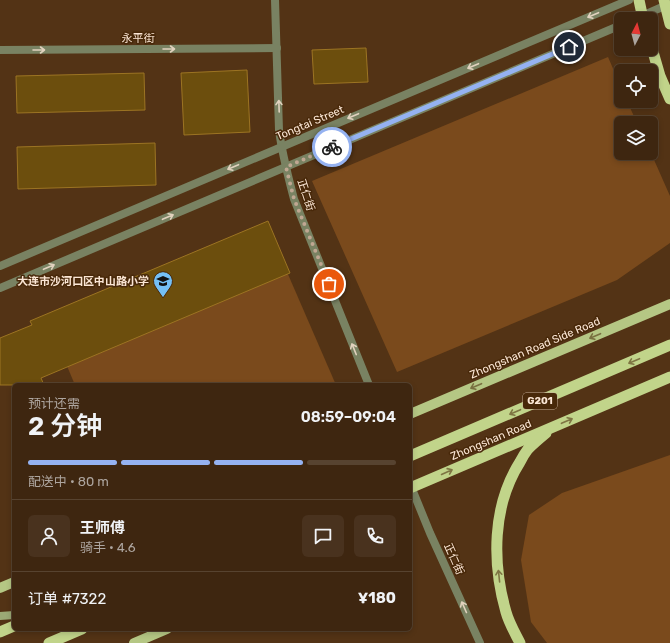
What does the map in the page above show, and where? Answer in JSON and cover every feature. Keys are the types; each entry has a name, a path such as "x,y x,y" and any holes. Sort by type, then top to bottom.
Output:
{"highway":[{"path":"639,0 640,12"},
{"path":"664,0 670,24"},
{"path":"654,56 660,76 670,99"},
{"name":"Zhongshan Road","path":"412,455 670,345"},
{"name":"Zhongshan Road","path":"412,486 670,377"},
{"path":"520,643 506,614 500,586 497,557 498,530 502,500 512,474 528,450 552,427"},
{"path":"0,632 12,627"},
{"path":"49,643 77,631"}],"main road":[{"name":"Zhongshan Road Side Road","path":"412,413 670,304"},
{"path":"0,588 12,583"},
{"path":"0,616 12,615"},
{"path":"134,643 162,631"}],"street":[{"name":"正仁街","path":"275,0 279,130 281,147 294,199 368,383"},
{"name":"Tongtai Street","path":"0,266 629,0"},
{"path":"653,12 670,4"},
{"path":"0,288 614,28"},
{"name":"永平街","path":"0,50 277,48"},
{"name":"正仁街","path":"412,492 480,643"}],"shaded area":[{"path":"608,57 614,71 614,108 630,108 634,116 614,116 614,160 654,160 670,196 670,243 617,280 397,372 312,181"},
{"path":"287,272 335,383 74,383 67,366"},
{"path":"670,455 670,643 547,643 531,622 521,560 529,515 562,493"}],"building":[{"path":"366,48 368,82 314,84 312,50"},
{"path":"247,70 250,132 184,135 181,73"},
{"path":"144,73 145,110 17,113 16,76"},
{"path":"155,143 156,185 18,189 17,147"},
{"path":"268,221 290,273 41,378 43,383 12,383 12,385 0,385 0,338 32,325 30,321"}],"way so far":[{"path":"329,284 294,199 286,167 332,147"}],"place":[{"name":"大连市沙河口区中山路小学","path":"163,298"}],"route":[{"path":"332,147 569,47"}]}
